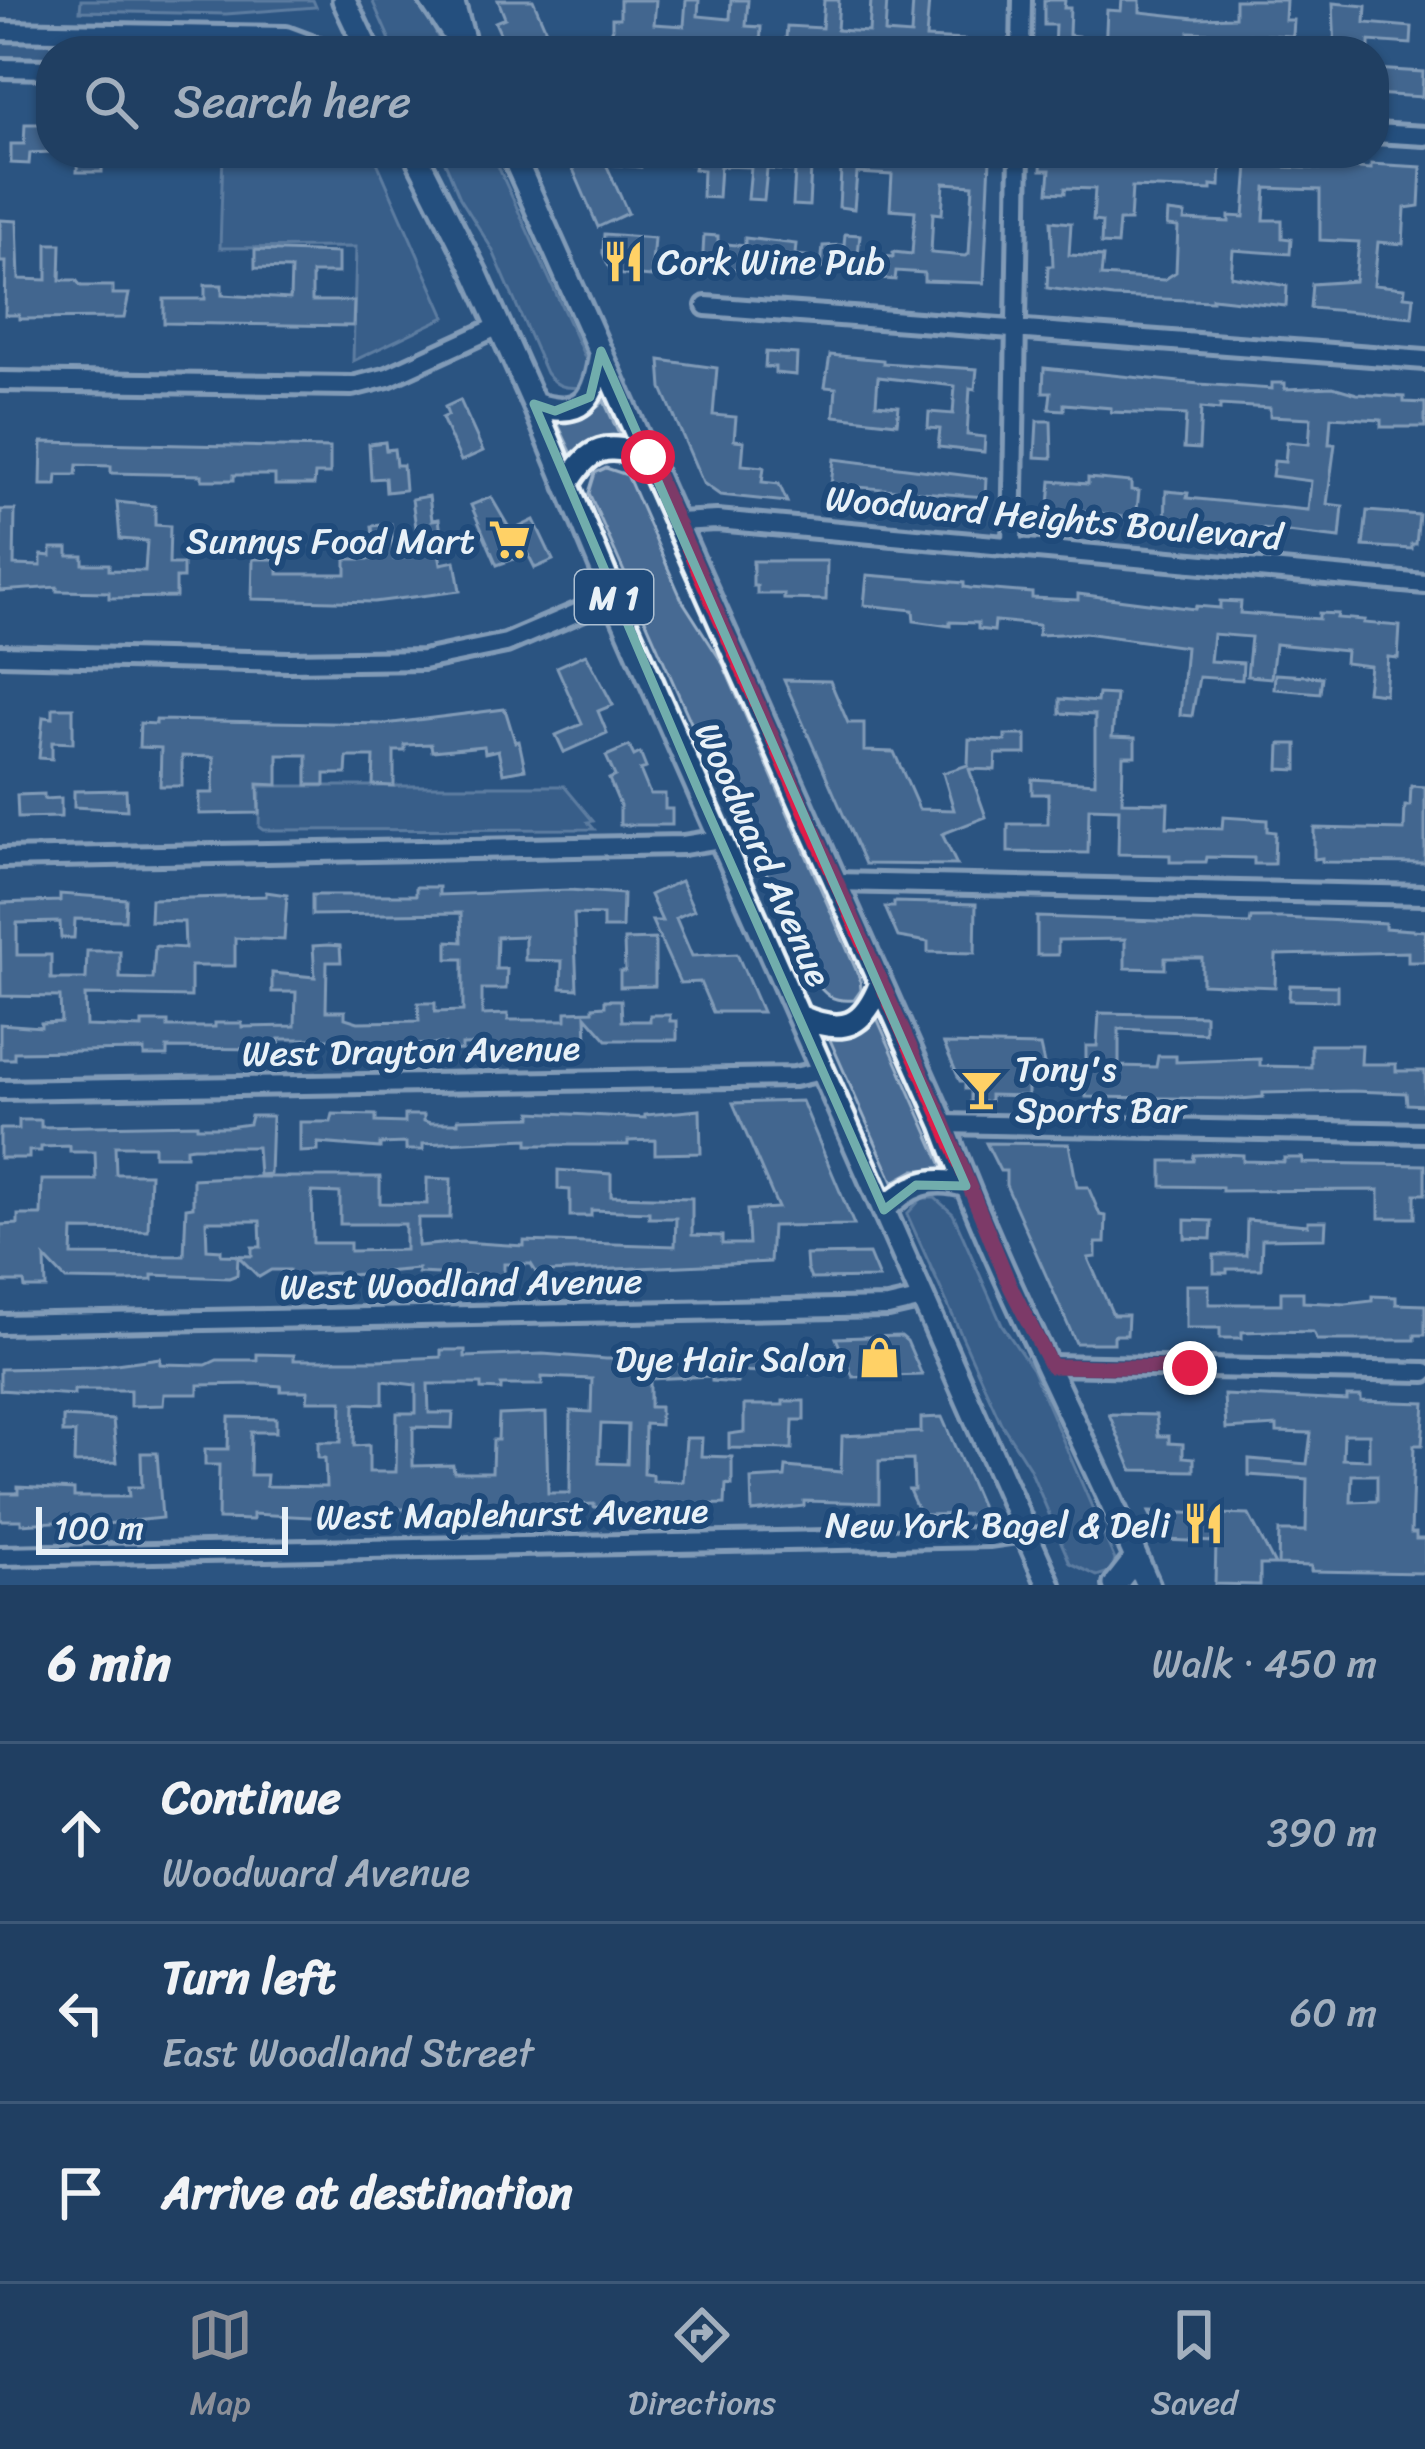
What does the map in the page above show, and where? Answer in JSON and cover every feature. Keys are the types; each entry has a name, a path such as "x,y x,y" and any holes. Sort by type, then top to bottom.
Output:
{"main road":[{"path":"431,0 455,36"},
{"path":"452,0 461,36"},
{"path":"349,6 362,36"},
{"name":"Woodward Avenue","path":"422,168 500,326 614,597 1049,1585"},
{"name":"Woodward Avenue","path":"519,168 944,1124 966,1186 1148,1585"},
{"path":"534,404 555,411 590,397 596,389 601,351"},
{"path":"567,485 593,453 623,449 648,457"},
{"path":"801,1017 819,1024 848,1025 869,1011 880,985"},
{"path":"884,1210 916,1185 949,1181 966,1186"},
{"path":"1115,1585 1136,1558"}],"street":[{"path":"1021,36 1022,0"},
{"path":"0,31 37,36"},
{"path":"0,68 36,69"},
{"path":"1389,134 1425,136"},
{"path":"1012,547 1019,168"},
{"path":"706,306 1425,360"},
{"path":"0,381 352,386 388,377 500,326"},
{"name":"Woodward Heights Boulevard","path":"677,522 717,520 1425,584"},
{"path":"0,655 423,660 506,644 614,597"},
{"path":"0,858 683,845 720,838"},
{"path":"836,881 1425,895"},
{"name":"West Drayton Avenue","path":"0,1090 794,1077 822,1071"},
{"path":"944,1124 1425,1133"},
{"name":"West Woodland Avenue","path":"0,1324 895,1307 923,1299"},
{"path":"1051,1366 1425,1372"},
{"name":"West Maplehurst Avenue","path":"0,1556 990,1537 1025,1532"}],"highlighted area":[{"path":"601,351 966,1186 916,1185 884,1210 700,794 534,404 555,411 590,397"}],"shaded area":[{"path":"81,0 313,0 316,7 226,14 80,11"},
{"path":"372,0 421,0 437,36 388,36"},
{"path":"0,38 36,39 36,61 0,60"},
{"path":"223,168 380,168 445,317 353,361 356,247 220,248"},
{"path":"447,168 499,168 588,364 580,387 561,386 546,373 492,249"},
{"path":"604,401 621,439 590,441 572,454 555,418 582,416"},
{"path":"606,468 627,475 682,600 723,664 860,979 861,990 854,1000 829,996 812,977 736,803 701,745 589,493 595,473"},
{"path":"260,786 564,786 593,821 588,822 594,829 263,830 259,827"},
{"path":"877,1018 944,1170 915,1170 893,1182 827,1033"},
{"path":"922,1198 935,1198 953,1214 1002,1325 1032,1369 1115,1560 1112,1571 1097,1576 1070,1563 907,1214"}],"building":[{"path":"498,0 533,0 549,36 501,36 495,22 505,18"},
{"path":"620,0 656,0 654,24 684,26 686,0 699,0 698,16 730,19 731,0 748,0 746,26 761,27 761,36 612,36 612,18 620,18"},
{"path":"824,0 839,0 837,30 869,32 871,0 887,0 885,33 911,35 913,0 929,0 926,36 786,36 787,26 822,28"},
{"path":"1044,0 1065,0 1064,8 1070,8 1069,35 1078,36 1055,36 1055,25 1044,25"},
{"path":"1122,0 1140,0 1140,12 1235,17 1235,0 1286,0 1285,20 1294,20 1293,36 1189,32 1189,36 1106,36 1107,10 1121,11"},
{"path":"1333,3 1366,6 1365,23 1412,27 1411,44 1389,42 1389,36 1334,36"},
{"path":"1389,70 1423,72 1422,97 1389,95"},
{"path":"25,124 36,124 36,153 30,153 29,164 11,163 11,144 24,144"},
{"path":"1421,167 1419,206 1405,208 1403,244 1378,242 1374,285 1405,288 1404,296 1414,297 1412,317 1310,308 1312,284 1355,281 1359,242 1320,240 1320,190 1266,188 1264,220 1282,220 1282,238 1291,239 1290,254 1233,250 1231,276 1287,286 1286,306 1212,298 1113,297 1047,288 1048,266 1053,266 1051,221 1071,223 1069,255 1103,257 1101,276 1164,280 1176,272 1178,227 1167,226 1168,212 1185,214 1184,220 1229,222 1229,216 1244,217 1248,168"},
{"path":"77,168 102,168 102,172 77,172"},
{"path":"572,168 608,168 628,213 598,227"},
{"path":"720,168 718,198 702,197 703,170 694,169"},
{"path":"751,168 811,168 809,206 793,205 795,171 767,169 764,200 748,199"},
{"path":"821,168 990,168 984,283 924,281 924,273 896,271 895,280 872,278 821,268 823,246 844,245 845,234 860,235 858,254 912,254 915,211 890,209 892,175 857,173 854,209 839,207 841,170","holes":["944,183 973,185 969,254 931,253 933,213 942,214"]},
{"path":"1221,168 1220,186 1211,185 1211,190 1132,187 1130,221 1119,221 1117,245 1101,244 1102,222 1093,221 1095,189 1048,192 1050,170 1041,170"},
{"path":"0,220 17,221 19,279 47,280 47,244 61,244 60,280 113,286 113,294 129,294 124,318 19,319 19,315 5,315 6,262 0,262"},
{"path":"604,234 654,238 651,277 612,274 603,253"},
{"path":"704,235 718,236 718,243 745,246 745,238 796,244 795,255 816,257 814,275 721,268 721,273 702,271"},
{"path":"255,250 338,253 338,273 312,273 312,301 354,301 353,326 164,323 164,299 205,299 205,285 222,285 222,295 290,299 291,269 255,268"},
{"path":"766,352 797,354 796,375 765,367"},
{"path":"830,355 977,369 975,389 970,388 967,435 985,437 984,452 938,447 940,429 928,428 929,412 953,414 955,386 878,377 876,404 899,406 897,423 834,416 836,388 825,387"},
{"path":"660,360 717,368 713,415 736,417 734,440 744,441 742,465 764,467 762,482 779,484 787,502 720,495 703,483 662,388"},
{"path":"1044,368 1272,389 1272,383 1285,383 1285,389 1333,387 1404,397 1404,402 1425,403 1425,427 1381,427 1381,420 1331,417 1329,444 1335,444 1327,504 1343,506 1340,538 1261,529 1260,537 1247,536 1248,530 1219,526 1218,534 1165,528 1166,491 1188,493 1187,498 1308,510 1311,481 1272,476 1274,461 1285,462 1287,442 1309,444 1311,418 1270,416 1270,408 1201,408 1199,449 1184,448 1186,415 1111,412 1111,408 1064,404 1064,410 1049,409 1051,392 1043,392"},
{"path":"460,400 483,451 461,461 442,418 448,415 445,407"},
{"path":"1037,421 1051,421 1052,458 1035,457"},
{"path":"42,442 330,448 330,474 315,474 314,485 275,485 275,475 202,480 202,475 111,473 111,466 77,465 76,475 57,475 56,485 41,485"},
{"path":"385,442 386,450 394,449 396,465 403,465 405,490 386,492 385,478 371,479 369,444"},
{"path":"834,459 986,478 985,497 831,485"},
{"path":"1088,478 1131,482 1131,490 1139,491 1136,519 1071,509 1071,519 1048,517 1051,481 1088,484"},
{"path":"429,496 432,520 439,519 441,534 436,535 441,564 455,561 460,591 374,602 252,599 253,559 278,559 278,574 346,574 346,559 375,559 372,526 391,524 394,559 420,556 412,499"},
{"path":"491,497 511,531 534,520 553,560 535,568 528,554 497,565 471,505"},
{"path":"117,502 155,506 155,525 170,526 169,564 183,564 183,578 176,578 176,597 109,598 109,592 57,591 57,587 0,591 1,510 15,510 14,565 41,566 41,555 51,556 51,548 68,548 68,556 83,556 83,564 145,571 147,541 120,539"},
{"path":"1367,511 1419,515 1416,544 1412,549 1363,546"},
{"path":"753,561 827,561 826,600 757,594"},
{"path":"867,575 964,583 970,588 1032,593 1032,598 1078,600 1078,594 1195,609 1220,608 1220,601 1241,602 1240,613 1319,619 1319,613 1338,614 1337,618 1400,626 1398,658 1388,657 1385,694 1367,692 1370,666 1345,663 1346,651 1275,644 1271,678 1247,676 1251,637 1213,634 1210,661 1243,663 1242,680 1199,677 1192,716 1180,715 1186,647 1085,633 1038,635 1039,625 995,621 994,631 978,629 978,623 950,622 950,626 914,621 913,610 864,605"},
{"path":"586,654 613,705 598,711 607,733 564,752 556,735 582,724 557,667"},
{"path":"1275,674 1322,677 1320,693 1274,689"},
{"path":"784,680 830,681 848,723 864,723 864,751 894,752 919,809 954,810 943,773 968,765 969,739 1005,741 1005,735 1026,735 1026,754 996,754 995,770 969,769 986,817 942,834 957,865 865,864"},
{"path":"1098,694 1116,695 1112,737 1135,738 1135,756 1123,756 1122,802 1168,803 1167,827 1222,829 1223,817 1267,820 1267,831 1275,832 1274,864 1254,864 1254,858 1170,862 1170,855 1118,854 1119,809 1089,808 1088,853 1008,852 1008,824 1048,824 1048,794 1032,794 1032,779 1095,783 1095,715 1060,713 1060,699 1097,702"},
{"path":"53,708 73,708 73,743 52,742 52,759 39,758 43,717 53,718"},
{"path":"505,709 525,769 503,773 498,750 485,753 484,746 432,751 431,744 405,745 405,751 394,751 394,786 373,785 374,757 347,757 346,774 325,774 325,785 307,785 307,755 278,755 278,785 258,784 259,813 199,814 199,793 213,793 214,757 182,756 182,786 160,786 161,748 139,747 140,723 156,724 156,720 385,724"},
{"path":"1280,744 1297,744 1297,770 1279,769"},
{"path":"629,746 634,756 640,753 646,768 640,770 650,794 665,794 672,825 620,825 620,805 609,779 615,776 606,756"},
{"path":"1411,786 1425,787 1425,863 1314,859 1314,828 1404,830"},
{"path":"126,790 127,810 74,807 74,791"},
{"path":"44,794 44,799 61,798 61,817 18,818 17,795"},
{"path":"681,881 694,910 676,918 692,956 737,954 762,1012 713,1012 700,982 680,983 652,921 662,921 650,895"},
{"path":"416,887 439,887 439,895 569,890 623,894 622,928 603,928 603,915 574,914 577,989 561,988 562,961 525,960 525,936 497,937 496,969 507,969 506,989 482,989 482,1015 566,1020 566,1012 593,1011 593,1007 605,1006 605,1000 621,1000 622,1021 670,1015 670,1021 677,1021 677,1040 607,1040 586,1016 587,1042 538,1043 538,1047 516,1050 490,1051 490,1044 445,1051 445,1044 344,1046 344,1041 333,1039 279,1039 280,1049 167,1048 167,1056 144,1056 144,1050 14,1052 14,1059 0,1059 0,1024 41,1027 41,1023 61,1022 60,997 1,996 0,903 60,901 60,894 126,899 125,920 75,919 74,938 61,938 60,922 17,923 17,955 51,955 51,979 86,979 87,951 120,951 120,978 153,979 155,946 185,948 184,922 150,921 151,899 266,896 266,892 287,895 284,940 235,938 235,966 191,966 191,997 85,995 86,1026 142,1028 142,1022 168,1022 168,1027 215,1027 215,1023 295,1026 296,992 272,992 272,973 315,977 313,946 340,946 341,962 327,962 326,1011 345,1011 345,1018 358,1022 419,1021 418,1003 435,1003 435,1012 463,1011 463,959 448,959 448,941 462,942 461,913 312,915 312,895 416,895"},
{"path":"894,902 976,904 975,953 928,952 928,942 898,937 885,907 894,907"},
{"path":"1037,917 1385,923 1385,928 1425,931 1425,962 1408,962 1408,952 1276,955 1275,987 1202,984 1202,958 1165,958 1165,969 1125,968 1125,939 1058,940 1058,955 1037,955"},
{"path":"655,939 655,986 620,987 620,971 625,971 624,940"},
{"path":"1290,985 1337,986 1337,1001 1289,1000"},
{"path":"1099,1013 1205,1015 1205,1033 1119,1029 1119,1066 1156,1067 1158,1056 1176,1056 1176,1062 1260,1059 1260,1066 1311,1067 1311,1045 1362,1045 1361,1064 1396,1064 1396,1071 1425,1071 1425,1105 1407,1104 1406,1093 1352,1091 1263,1093 1263,1097 1240,1099 1086,1097 1086,1046 1097,1046"},
{"path":"944,1044 1040,1046 1046,1073 1028,1073 1028,1096 990,1095 990,1102 971,1102 971,1089 960,1081"},
{"path":"802,1101 854,1225 772,1226 770,1262 549,1272 536,1272 531,1264 504,1264 504,1277 418,1273 418,1269 338,1276 271,1270 259,1277 238,1256 237,1275 229,1278 152,1275 152,1280 126,1281 66,1280 45,1258 46,1288 0,1282 0,1225 18,1224 18,1215 41,1215 42,1180 96,1180 95,1152 70,1152 70,1146 41,1147 41,1151 29,1151 29,1158 0,1158 0,1129 19,1129 19,1120 41,1120 41,1127 228,1127 249,1124 251,1116 272,1116 270,1174 259,1175 257,1147 193,1147 186,1148 186,1156 154,1156 154,1146 115,1146 116,1174 150,1174 148,1231 73,1230 72,1255 184,1256 193,1179 230,1177 380,1177 380,1203 427,1204 427,1178 451,1179 450,1218 418,1218 418,1246 462,1242 524,1246 524,1241 675,1246 676,1218 591,1210 591,1216 570,1216 570,1190 558,1189 558,1170 611,1174 611,1196 692,1198 692,1235 722,1236 722,1244 749,1244 747,1210 778,1208 733,1103","holes":["312,1192 340,1193 340,1224 405,1224 405,1250 350,1251 350,1243 313,1243","206,1221 260,1221 261,1247 252,1247 252,1256 221,1255 221,1250 207,1249"]},
{"path":"700,1110 701,1153 655,1154 655,1140 628,1141 628,1145 528,1145 528,1139 423,1144 423,1150 406,1150 406,1143 380,1144 380,1148 318,1143 318,1151 300,1152 300,1122 331,1122 333,1114 376,1115 376,1122 405,1123 405,1115 424,1115 430,1123 458,1123 458,1119 532,1117 532,1112 645,1118"},
{"path":"986,1143 1069,1144 1077,1187 1088,1187 1100,1215 1106,1216 1105,1243 1096,1243 1096,1257 1088,1258 1113,1315 1128,1315 1127,1335 1114,1335 1114,1343 1076,1343 1006,1185 1006,1171 1000,1171"},
{"path":"1243,1155 1243,1161 1303,1158 1303,1163 1425,1165 1425,1194 1415,1194 1415,1218 1379,1218 1379,1190 1222,1191 1222,1187 1162,1186 1162,1161"},
{"path":"1185,1220 1212,1221 1211,1239 1185,1238"},
{"path":"1247,1220 1308,1225 1308,1221 1326,1221 1325,1238 1262,1239 1261,1269 1214,1273 1214,1255 1246,1255"},
{"path":"869,1254 879,1278 811,1279 807,1269 806,1255"},
{"path":"1186,1285 1209,1285 1209,1304 1281,1304 1281,1292 1303,1292 1303,1302 1346,1304 1372,1301 1372,1296 1396,1297 1396,1304 1425,1305 1425,1335 1415,1335 1415,1340 1317,1340 1313,1332 1272,1331 1220,1338 1220,1328 1186,1328"},
{"name":"Dye Hair Salon","path":"901,1336 922,1375 853,1377 836,1338"},
{"path":"441,1350 465,1350 465,1357 543,1354 606,1359 757,1358 757,1352 816,1351 817,1374 738,1371 737,1383 712,1381 712,1376 650,1379 650,1407 660,1407 660,1425 645,1424 644,1474 653,1475 653,1481 683,1482 686,1438 702,1438 701,1456 732,1457 732,1485 726,1484 725,1504 689,1505 689,1514 644,1513 644,1508 594,1504 424,1516 406,1516 404,1509 374,1509 350,1512 350,1519 253,1514 253,1520 218,1519 219,1465 205,1465 205,1449 228,1449 229,1417 276,1418 276,1432 251,1432 250,1475 267,1475 266,1486 326,1487 325,1458 318,1458 318,1442 341,1442 342,1401 307,1401 308,1391 254,1384 198,1385 198,1394 164,1394 163,1405 130,1406 130,1390 74,1390 74,1395 0,1390 0,1369 94,1367 160,1358 160,1364 206,1365 217,1360 257,1360 257,1354 294,1355 294,1360 441,1357","holes":["542,1377 592,1379 591,1412 571,1411 570,1493 548,1493 546,1413 499,1415 492,1472 454,1472 453,1465 413,1466 413,1427 452,1428 453,1413 429,1413 428,1384 481,1384 481,1389 501,1390 501,1385 542,1385","383,1381 416,1385 416,1413 397,1413 396,1472 369,1472 369,1445 354,1446 355,1403 383,1404","601,1424 628,1425 627,1464 599,1463"]},
{"path":"1224,1395 1347,1401 1347,1396 1361,1396 1361,1401 1425,1403 1422,1445 1414,1445 1411,1533 1425,1539 1425,1573 1311,1571 1311,1566 1278,1565 1279,1531 1306,1531 1307,1479 1249,1475 1249,1459 1307,1464 1311,1433 1277,1432 1277,1426 1226,1429","holes":["1344,1434 1369,1434 1369,1460 1343,1459","1352,1475 1377,1475 1377,1501 1351,1502"]},
{"path":"783,1401 804,1401 804,1420 793,1420 792,1449 729,1448 729,1434 744,1432 744,1405 783,1405"},
{"path":"1109,1414 1156,1415 1158,1436 1183,1444 1183,1457 1194,1458 1194,1471 1132,1470"},
{"path":"63,1417 113,1420 117,1462 74,1463 75,1433 63,1433"},
{"path":"942,1417 984,1514 920,1515 909,1490 914,1490 913,1460 879,1461 879,1503 804,1501 804,1506 752,1512 751,1479 785,1477 786,1467 841,1472 842,1436 921,1432 921,1418"},
{"path":"141,1453 157,1453 162,1518 105,1524 105,1519 21,1524 21,1520 0,1520 0,1493 18,1493 18,1487 74,1490 74,1497 129,1497 128,1487 142,1487"},
{"path":"1149,1512 1249,1515 1275,1565 1260,1565 1260,1585 1215,1584 1216,1542 1163,1540"}],"place":[{"name":"Cork Wine Pub","path":"623,261"},
{"name":"Sunnys Food Mart","path":"509,540"},
{"name":"Tony's Sports Bar","path":"981,1089"},
{"name":"Dye Hair Salon","path":"880,1358"},
{"name":"New York Bagel & Deli","path":"1204,1524"}],"route":[{"path":"648,457 944,1124 1010,1286 1051,1366 1190,1368"}]}
